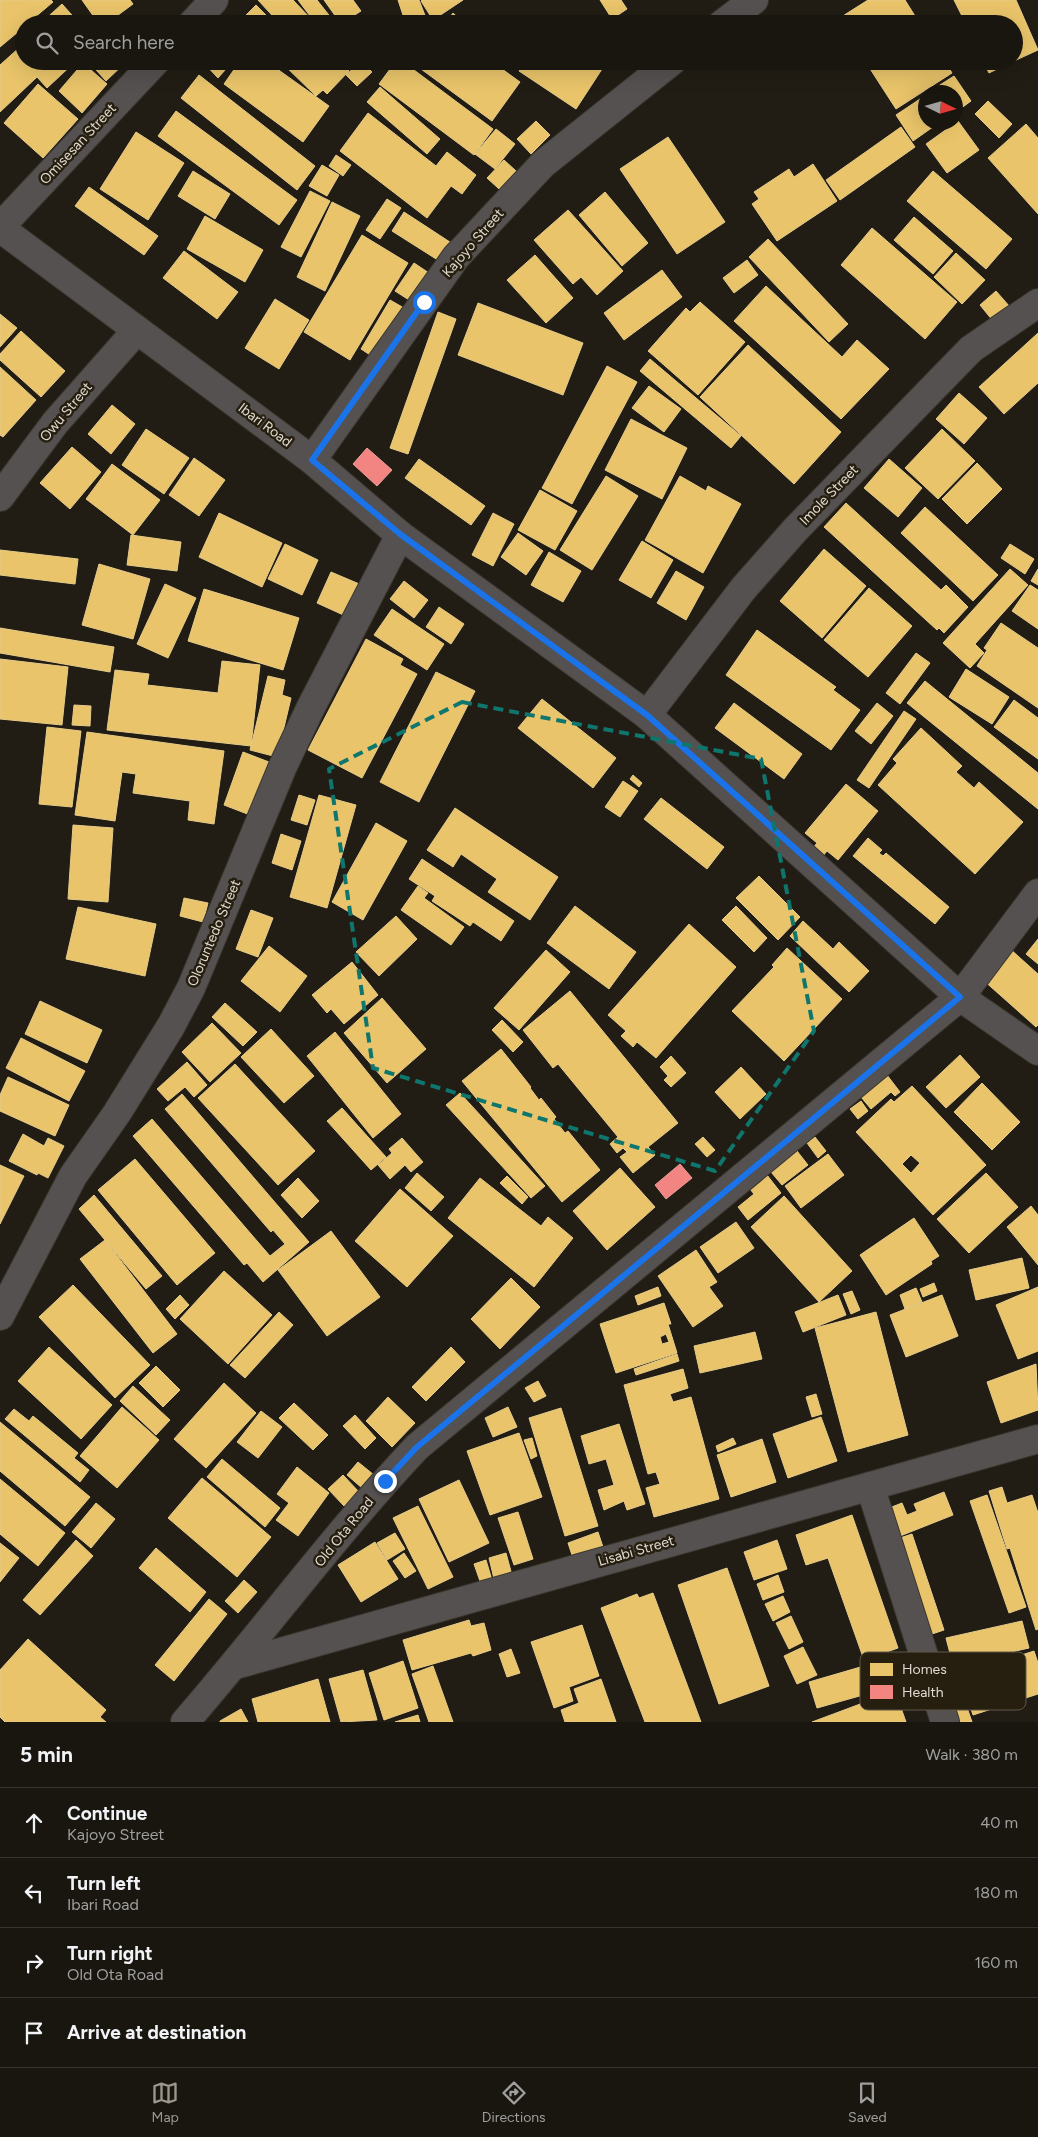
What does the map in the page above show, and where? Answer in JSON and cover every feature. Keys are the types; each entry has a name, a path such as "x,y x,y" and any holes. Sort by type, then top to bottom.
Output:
{"street":[{"path":"200,15 214,0"},
{"path":"734,15 754,0"},
{"name":"Omisesan Street","path":"0,227 148,70"},
{"name":"Kajoyo Street","path":"312,460 456,257 543,164 661,70"},
{"name":"Ibari Road","path":"0,227 312,460 400,534 647,715 960,997 1038,1051"},
{"name":"Imole Street","path":"647,715 743,589 795,530 970,349 1038,303"},
{"name":"Owu Street","path":"0,497 55,423 137,330"},
{"name":"Oloruntedo Street","path":"0,1316 73,1176 122,1105 171,1026 191,988 286,758 400,534"},
{"name":"Old Ota Road","path":"185,1722 235,1665 385,1481 417,1447 960,997 1038,893"},
{"name":"Lisabi Street","path":"235,1665 1038,1439"},
{"path":"870,1486 922,1652"},
{"path":"940,1710 944,1722"}],"highlighted area":[{"path":"462,702 761,759 814,1031 715,1171 373,1068 329,769"}],"building: Homes":[{"path":"0,0 51,0 53,2 38,15 15,15 15,34 0,47"},
{"path":"82,0 130,0 133,4 118,15 93,15"},
{"path":"258,0 293,0 307,15 272,15"},
{"path":"298,0 317,0 329,15 309,15"},
{"path":"324,0 353,0 361,11 355,15 335,15"},
{"path":"398,0 419,0 425,15 403,15"},
{"path":"463,0 440,15 430,15 421,1"},
{"path":"600,0 621,0 627,9 618,15 609,15"},
{"path":"868,0 905,0 914,15 844,15"},
{"path":"954,0 1016,0 1023,15 962,15"},
{"path":"62,4 72,15 50,15"},
{"path":"256,5 266,15 246,15"},
{"path":"1023,16 1038,50 1023,57"},
{"path":"15,52 15,70 66,70 47,88 37,77 0,112 0,65"},
{"path":"77,70 91,70 107,84 82,113 59,91"},
{"path":"96,70 118,70 106,81"},
{"path":"210,70 225,70 218,78"},
{"path":"234,70 279,70 329,106 303,142 224,84"},
{"path":"289,70 349,71 327,94 323,90 316,96"},
{"path":"351,70 370,70 372,72 357,86 346,75"},
{"path":"389,70 414,70 493,129 474,155 379,84"},
{"path":"422,70 503,70 520,82 492,121"},
{"path":"520,70 601,70 576,109"},
{"path":"871,70 950,70 952,73 933,85 918,85 918,95 896,109"},
{"path":"199,75 315,166 297,190 181,98"},
{"path":"954,76 960,85 940,85"},
{"path":"38,84 78,119 43,158 4,123"},
{"path":"380,87 440,139 427,154 367,102"},
{"path":"963,89 971,101 963,107"},
{"path":"918,100 918,130 929,130 913,141 896,115"},
{"path":"988,101 1012,124 999,138 975,114"},
{"path":"176,111 297,200 279,225 158,136"},
{"path":"368,113 436,166 447,152 476,175 462,194 451,186 427,218 340,151"},
{"path":"536,121 550,135 531,154 517,139"},
{"path":"1026,124 1038,138 1038,214 988,158"},
{"path":"901,127 915,147 840,200 826,180"},
{"path":"963,128 979,150 947,173 926,144 945,130 963,130"},
{"path":"496,129 515,144 495,169 475,154"},
{"path":"136,132 184,163 148,220 100,189"},
{"path":"668,137 725,222 677,254 620,169"},
{"path":"336,155 351,165 343,176 329,166"},
{"path":"504,160 526,180 509,198 487,178"},
{"path":"813,164 837,201 777,241 752,204 759,199 754,192 789,169 794,177"},
{"path":"322,165 339,175 327,196 309,186"},
{"path":"193,171 230,194 215,219 178,196"},
{"path":"933,171 1012,239 986,269 907,201"},
{"path":"89,187 158,236 144,255 75,206"},
{"path":"310,191 330,201 301,257 281,247"},
{"path":"605,192 648,243 622,266 579,215"},
{"path":"387,199 401,208 380,239 366,230"},
{"path":"332,202 360,216 325,291 297,277"},
{"path":"568,210 623,271 597,295 581,277 573,284 534,240"},
{"path":"404,212 456,246 444,264 392,231"},
{"path":"205,216 263,250 245,282 187,249"},
{"path":"914,217 953,251 933,274 894,240"},
{"path":"872,228 957,302 925,339 841,265"},
{"path":"362,235 408,263 350,360 304,332"},
{"path":"768,239 848,324 829,342 749,257"},
{"path":"184,251 238,292 217,319 163,278"},
{"path":"956,253 985,280 962,304 934,277"},
{"path":"535,255 573,298 546,323 507,280"},
{"path":"747,260 758,275 734,293 723,278"},
{"path":"414,263 438,279 420,307 395,291"},
{"path":"662,270 682,297 624,340 604,313"},
{"path":"766,286 842,357 857,340 889,369 841,419 734,321"},
{"path":"996,291 1010,307 993,321 980,305"},
{"path":"275,299 309,320 279,369 245,348"},
{"path":"390,300 411,312 381,362 361,349"},
{"path":"700,302 745,342 698,395 648,351 686,308 690,312"},
{"path":"478,303 583,343 563,395 458,355"},
{"path":"438,312 456,319 408,454 390,448"},
{"path":"0,314 17,328 0,347"},
{"path":"21,331 65,371 41,397 0,360 0,354"},
{"path":"1038,333 1038,383 1004,414 979,387"},
{"path":"748,345 841,432 794,484 700,397"},
{"path":"650,359 741,436 731,448 640,371"},
{"path":"607,366 637,382 572,504 542,488"},
{"path":"0,367 36,400 3,437 0,435"},
{"path":"649,386 681,409 664,432 632,408"},
{"path":"959,393 987,418 964,444 936,419"},
{"path":"112,405 135,424 111,454 88,434"},
{"path":"631,419 687,448 662,499 605,470"},
{"path":"146,429 189,458 164,494 122,465"},
{"path":"942,429 975,461 938,499 905,468"},
{"path":"72,447 101,472 70,509 40,483"},
{"path":"194,458 225,480 199,516 169,495"},
{"path":"419,459 485,506 471,525 405,478"},
{"path":"889,459 922,488 898,517 864,488"},
{"path":"977,463 1002,489 967,524 942,499"},
{"path":"112,464 160,500 133,535 86,499"},
{"path":"606,476 638,496 592,570 560,550"},
{"path":"680,476 706,491 708,486 741,504 703,573 645,540"},
{"path":"540,490 577,511 555,550 518,530"},
{"path":"846,503 941,590 946,585 968,607 944,633 939,628 937,630 824,527"},
{"path":"925,507 998,575 973,601 901,533"},
{"path":"219,513 282,543 262,587 199,557"},
{"path":"493,513 514,524 493,566 472,555"},
{"path":"518,533 543,551 526,575 501,557"},
{"path":"131,535 181,542 177,571 127,565"},
{"path":"642,541 673,560 651,598 619,580"},
{"path":"285,544 318,560 302,595 268,579"},
{"path":"1010,544 1034,559 1025,574 1001,558"},
{"path":"824,549 866,586 822,638 780,601"},
{"path":"0,550 78,559 75,584 0,575"},
{"path":"549,552 581,571 563,602 531,585"},
{"path":"99,564 150,579 133,639 82,625"},
{"path":"1010,569 1028,585 975,644 984,653 970,668 943,643"},
{"path":"1038,569 1038,585 1031,581"},
{"path":"676,571 704,587 686,620 657,603"},
{"path":"331,572 364,586 350,618 317,603"},
{"path":"404,581 428,600 414,618 390,599"},
{"path":"165,584 196,598 168,658 137,644"},
{"path":"1030,585 1038,590 1038,629 1012,611"},
{"path":"869,588 912,626 868,677 824,640"},
{"path":"204,589 299,618 283,670 188,641"},
{"path":"439,607 464,624 451,644 426,627"},
{"path":"392,609 444,644 427,670 374,635"},
{"path":"1001,623 1038,648 1038,708 977,666 987,650 984,648"},
{"path":"0,628 114,647 110,672 0,653"},
{"path":"757,630 836,687 833,690 860,710 831,750 726,675"},
{"path":"366,639 403,659 400,665 417,674 362,778 308,750"},
{"path":"916,653 930,663 900,704 886,693"},
{"path":"0,659 68,667 62,725 0,719"},
{"path":"222,661 260,665 251,746 107,730 115,670 149,674 147,685 218,693"},
{"path":"966,669 1009,697 992,724 949,697"},
{"path":"436,672 475,691 419,802 380,782"},
{"path":"268,676 285,680 282,695 291,698 277,757 250,750"},
{"path":"925,681 1038,773 1038,809 907,703"},
{"path":"542,699 616,758 593,788 518,728"},
{"path":"1014,700 1038,718 1038,759 994,727"},
{"path":"734,703 802,754 784,779 715,728"},
{"path":"877,703 893,716 871,744 855,731"},
{"path":"74,705 91,706 90,726 72,725"},
{"path":"904,711 916,719 869,788 857,780"},
{"path":"47,727 81,731 72,807 39,804"},
{"path":"921,728 962,766 956,772 974,788 979,782 1023,822 975,874 878,785 897,763 893,759"},
{"path":"87,732 224,751 214,824 188,820 190,801 133,793 136,774 122,772 115,821 75,815"},
{"path":"243,752 269,762 250,815 224,805"},
{"path":"633,775 642,783 639,787 630,779"},
{"path":"623,781 638,791 620,817 605,807"},
{"path":"846,784 878,811 838,860 827,851 822,857 812,849 817,843 805,833"},
{"path":"299,795 315,800 307,825 291,820"},
{"path":"319,795 356,805 327,908 290,897"},
{"path":"661,798 724,847 707,869 644,819"},
{"path":"455,808 558,877 530,920 488,892 497,879 461,854 453,867 427,850"},
{"path":"376,823 407,841 363,920 332,902"},
{"path":"73,825 113,828 108,902 68,899"},
{"path":"281,834 301,841 292,870 272,863"},
{"path":"868,838 882,850 879,853 883,856 886,853 949,907 935,924 853,856"},
{"path":"422,859 514,921 501,941 473,922 470,926 432,901 435,896 409,879"},
{"path":"759,876 800,917 778,940 736,898"},
{"path":"418,886 428,893 424,898 464,927 451,945 401,910"},
{"path":"184,898 208,903 203,922 180,916"},
{"path":"575,906 636,952 609,989 547,943"},
{"path":"736,906 767,938 754,952 722,920"},
{"path":"78,907 156,924 145,976 66,959"},
{"path":"251,910 273,918 258,957 236,949"},
{"path":"396,916 417,939 379,976 356,952"},
{"path":"803,921 833,949 839,942 869,971 849,992 790,936"},
{"path":"689,924 736,967 656,1058 637,1042 633,1047 621,1036 626,1031 608,1015"},
{"path":"1038,939 1038,964 1026,954"},
{"path":"269,946 307,976 280,1012 241,981"},
{"path":"787,948 842,999 784,1061 732,1011 774,967 772,965"},
{"path":"1009,948 1038,974 1038,1025 1036,1027 982,979"},
{"path":"546,950 570,972 519,1030 494,1008"},
{"path":"352,962 378,995 344,1024 331,1009 327,1013 312,995"},
{"path":"570,991 678,1123 648,1147 655,1155 633,1173 620,1157 627,1152 623,1148 617,1153 610,1144 618,1137 558,1064 553,1068 523,1030"},
{"path":"382,998 426,1049 387,1083 344,1033"},
{"path":"40,1001 102,1030 87,1063 25,1034"},
{"path":"225,1003 257,1032 243,1046 212,1017"},
{"path":"502,1020 523,1042 513,1052 492,1030"},
{"path":"212,1023 241,1053 210,1082 182,1052"},
{"path":"271,1029 314,1076 284,1103 241,1057"},
{"path":"335,1032 401,1114 373,1138 307,1056"},
{"path":"21,1038 85,1071 69,1101 6,1068"},
{"path":"501,1049 539,1100 541,1098 556,1117 554,1119 565,1133 568,1131 600,1170 562,1202 462,1081"},
{"path":"960,1055 980,1077 946,1108 926,1087"},
{"path":"671,1056 686,1073 671,1087 664,1080 668,1076 660,1067"},
{"path":"187,1062 207,1085 194,1097 185,1087 168,1101 157,1089"},
{"path":"235,1064 315,1151 278,1185 198,1098"},
{"path":"741,1067 766,1094 740,1119 715,1092"},
{"path":"887,1075 900,1092 895,1096 891,1092 871,1109 861,1097"},
{"path":"8,1077 69,1105 55,1136 0,1111 0,1095"},
{"path":"982,1083 1020,1122 992,1150 954,1112"},
{"path":"912,1086 986,1165 933,1215 856,1132 891,1099 894,1102","holes":["911,1155 920,1163 911,1173 902,1164"]},
{"path":"460,1093 545,1186 531,1198 446,1105"},
{"path":"182,1094 309,1242 263,1282 247,1263 244,1265 133,1136 152,1119 270,1256 285,1244 273,1230 271,1232 165,1109"},
{"path":"861,1101 868,1111 858,1119 850,1109"},
{"path":"342,1108 386,1157 371,1170 327,1121"},
{"path":"23,1134 44,1146 48,1138 64,1146 48,1178 38,1173 37,1175 9,1161"},
{"path":"703,1137 715,1150 707,1157 695,1144"},
{"path":"815,1137 826,1151 818,1158 807,1143"},
{"path":"402,1138 423,1162 411,1172 405,1165 390,1179 378,1165 392,1153 389,1149"},
{"path":"797,1151 808,1165 782,1185 771,1172"},
{"path":"828,1154 844,1175 801,1208 785,1186"},
{"path":"135,1159 215,1253 177,1285 98,1190"},
{"path":"0,1165 24,1176 0,1224"},
{"path":"620,1168 655,1207 607,1250 573,1211"},
{"path":"417,1173 444,1197 431,1211 405,1188"},
{"path":"986,1173 1018,1207 969,1253 937,1219"},
{"path":"767,1175 781,1193 748,1220 738,1207 754,1194 750,1189"},
{"path":"507,1176 528,1197 522,1204 500,1183"},
{"path":"298,1178 319,1201 302,1218 281,1195"},
{"path":"480,1178 541,1226 548,1217 573,1238 534,1287 448,1218"},
{"path":"400,1189 453,1236 407,1287 355,1241"},
{"path":"94,1195 162,1276 146,1289 79,1209"},
{"path":"784,1196 852,1271 819,1302 751,1227"},
{"path":"1031,1206 1038,1215 1038,1265 1007,1227"},
{"path":"914,1218 939,1256 931,1261 932,1264 886,1295 860,1255"},
{"path":"736,1222 754,1248 718,1273 700,1247"},
{"path":"331,1231 380,1297 327,1336 278,1270"},
{"path":"105,1240 177,1334 153,1353 80,1259"},
{"path":"696,1250 717,1282 709,1287 723,1306 693,1327 658,1276"},
{"path":"1022,1258 1029,1288 976,1300 969,1270"},
{"path":"224,1271 272,1315 228,1364 180,1319"},
{"path":"511,1278 540,1307 500,1349 471,1319"},
{"path":"934,1283 937,1291 923,1297 920,1289"},
{"path":"73,1285 150,1365 115,1398 39,1317"},
{"path":"658,1287 661,1296 638,1305 635,1296"},
{"path":"1038,1287 1038,1351 1018,1359 996,1305"},
{"path":"916,1288 922,1302 905,1309 900,1295"},
{"path":"852,1291 860,1310 851,1314 843,1294"},
{"path":"180,1295 189,1305 175,1319 166,1309"},
{"path":"838,1295 846,1315 803,1332 795,1312"},
{"path":"942,1295 958,1336 906,1357 890,1315"},
{"path":"664,1303 677,1353 616,1373 600,1324","holes":["666,1334 669,1342 662,1344 660,1337"]},
{"path":"279,1312 293,1325 245,1378 230,1365"},
{"path":"876,1312 908,1435 848,1452 815,1328"},
{"path":"755,1332 762,1359 700,1373 694,1346"},
{"path":"49,1347 112,1405 81,1439 18,1381"},
{"path":"451,1347 465,1362 426,1401 412,1387"},
{"path":"677,1354 679,1361 636,1375 634,1369"},
{"path":"1036,1364 1038,1410 1001,1423 987,1382"},
{"path":"156,1366 180,1390 163,1407 139,1383"},
{"path":"683,1369 688,1388 670,1394 673,1402 691,1397 719,1499 654,1517 646,1488 660,1484 656,1472 648,1474 624,1385"},
{"path":"538,1381 546,1396 534,1402 525,1388"},
{"path":"224,1383 256,1413 206,1468 174,1439"},
{"path":"133,1386 170,1420 156,1435 120,1401"},
{"path":"816,1394 822,1414 812,1417 806,1397"},
{"path":"388,1397 415,1423 392,1447 366,1421"},
{"path":"294,1403 328,1435 313,1450 279,1418"},
{"path":"122,1407 159,1440 117,1488 80,1456"},
{"path":"508,1407 517,1427 493,1437 485,1418"},
{"path":"561,1408 598,1526 565,1536 529,1418"},
{"path":"14,1409 29,1421 33,1416 78,1453 74,1458 89,1470 80,1482 5,1419"},
{"path":"261,1411 282,1427 258,1458 237,1442"},
{"path":"355,1415 376,1438 365,1449 343,1426"},
{"path":"821,1417 837,1461 788,1478 773,1434"},
{"path":"0,1422 90,1497 65,1526 0,1471"},
{"path":"619,1424 645,1504 627,1510 624,1501 604,1510 598,1490 614,1485 606,1459 589,1464 581,1436"},
{"path":"519,1433 542,1497 490,1515 467,1451"},
{"path":"532,1438 537,1456 531,1459 524,1440"},
{"path":"733,1438 736,1444 718,1452 716,1446"},
{"path":"762,1439 776,1482 731,1497 717,1455"},
{"path":"222,1459 280,1508 265,1527 207,1477"},
{"path":"358,1462 374,1475 362,1488 347,1475"},
{"path":"297,1467 329,1493 298,1536 276,1520 289,1503 277,1494"},
{"path":"343,1475 359,1492 344,1506 328,1489"},
{"path":"202,1478 271,1537 237,1577 168,1518"},
{"path":"0,1479 65,1533 38,1566 0,1534"},
{"path":"459,1480 489,1543 449,1562 419,1499"},
{"path":"1002,1487 1007,1503 1032,1495 1038,1513 1038,1629 1036,1630 1010,1548 1007,1549 989,1491"},
{"path":"944,1492 953,1515 895,1538 884,1510 902,1503 907,1515 917,1511 914,1504"},
{"path":"987,1495 1026,1607 1009,1613 970,1501"},
{"path":"96,1503 115,1519 91,1548 72,1532"},
{"path":"418,1506 453,1577 428,1589 393,1518"},
{"path":"518,1512 533,1559 514,1565 498,1518"},
{"path":"852,1515 898,1648 887,1652 861,1652 828,1558 806,1565 796,1535"},
{"path":"598,1532 604,1550 574,1561 568,1543"},
{"path":"395,1533 405,1549 387,1560 377,1543"},
{"path":"912,1534 944,1630 929,1635 897,1539"},
{"path":"76,1540 93,1556 40,1615 23,1600"},
{"path":"777,1540 787,1569 754,1580 744,1552"},
{"path":"375,1542 398,1579 361,1602 338,1565"},
{"path":"0,1543 19,1558 0,1582"},
{"path":"156,1548 206,1592 190,1612 139,1568"},
{"path":"404,1553 416,1571 405,1578 393,1561"},
{"path":"506,1553 513,1579 495,1583 489,1558"},
{"path":"486,1560 492,1580 481,1584 474,1564"},
{"path":"727,1568 769,1686 719,1704 678,1585"},
{"path":"778,1575 784,1592 763,1600 757,1584"},
{"path":"244,1580 257,1592 238,1613 225,1601"},
{"path":"653,1593 701,1722 645,1722 601,1608 637,1594 639,1598"},
{"path":"783,1596 790,1612 773,1621 765,1604"},
{"path":"209,1599 227,1614 174,1681 155,1665"},
{"path":"791,1616 803,1642 789,1649 776,1623"},
{"path":"469,1620 471,1626 484,1623 491,1650 473,1656 471,1653 412,1670 403,1640"},
{"path":"1022,1621 1029,1648 1011,1652 950,1652 946,1638"},
{"path":"582,1625 599,1676 569,1687 573,1701 554,1708 531,1642"},
{"path":"28,1639 106,1710 100,1717 106,1722 5,1722 0,1717 0,1670"},
{"path":"803,1647 817,1675 797,1684 784,1656"},
{"path":"511,1649 520,1673 507,1677 499,1654"},
{"path":"1034,1651 1038,1663 1038,1694 1026,1698 1026,1654"},
{"path":"403,1661 418,1708 384,1720 369,1673"},
{"path":"433,1666 453,1722 429,1722 412,1674"},
{"path":"860,1667 860,1696 817,1708 809,1682"},
{"path":"363,1670 377,1720 341,1722 329,1679"},
{"path":"318,1679 330,1722 258,1722 252,1699"},
{"path":"601,1679 616,1722 565,1722 561,1710 579,1703 574,1689"},
{"path":"860,1704 860,1710 902,1710 906,1722 812,1722"},
{"path":"241,1709 248,1722 220,1722 220,1721"},
{"path":"945,1710 968,1710 972,1722 949,1722"},
{"path":"971,1710 988,1710 973,1715"},
{"path":"418,1715 420,1722 395,1722"}],"building: Health":[{"path":"367,448 392,470 377,486 353,464"},
{"path":"680,1164 692,1178 666,1199 655,1185"}],"route":[{"path":"385,1481 417,1447 960,997 647,715 400,534 312,460 424,302"}]}
